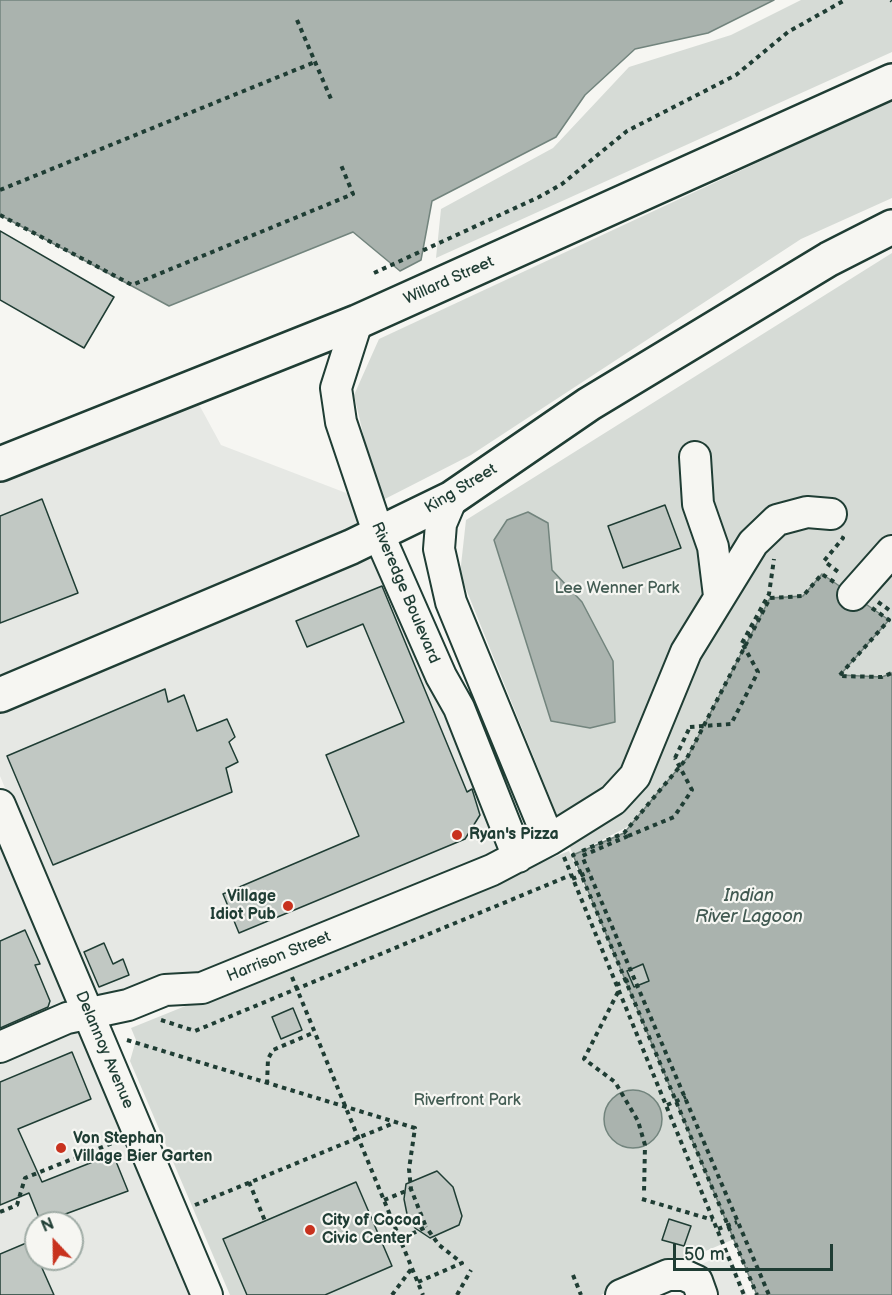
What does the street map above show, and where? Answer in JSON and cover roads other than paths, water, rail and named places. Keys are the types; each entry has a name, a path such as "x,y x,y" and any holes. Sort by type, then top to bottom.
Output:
{"main road":[{"name":"Willard Street","path":"0,464 357,322 892,81"},
{"name":"King Street","path":"0,695 379,535 452,498 589,404 830,259 892,227"}],"street":[{"name":"Riveredge Boulevard","path":"357,322 336,388 341,422 379,535 441,676 459,708 518,857"},
{"path":"695,457 698,504 713,547 719,596"},
{"path":"452,498 441,524 439,549 451,602 555,845"},
{"name":"Harrison Street","path":"0,1047 67,1018 128,1005 165,990 202,988 492,870 518,857 555,845 613,800 635,776 686,652 753,543 777,520 807,512 833,524"},
{"path":"856,591 892,551"},
{"name":"Delannoy Avenue","path":"2,818 207,1295"},
{"path":"621,1295 668,1275 684,1275 697,1281 702,1295"}],"water":[{"path":"0,0 774,0 708,33 635,49 585,95 556,137 432,201 421,260 400,271 353,232 169,306 0,215"},
{"path":"528,512 548,523 552,570 582,602 613,661 615,722 590,728 551,721 494,540 507,520"},
{"name":"Indian River Lagoon","path":"822,574 889,620 840,675 882,677 892,673 892,1295 757,1295 573,855 624,833 687,758 770,598 803,596"},
{"path":"633,1090 649,1095 657,1103 662,1119 657,1135 649,1143 633,1148 617,1143 609,1135 604,1119 609,1103 617,1095"}],"place":[{"name":"Ryan's Pizza","path":"457,835"},
{"name":"Village Idiot Pub","path":"288,906"},
{"name":"Von Stephan Village Bier Garten","path":"61,1148"},
{"name":"City of Cocoa Civic Center","path":"310,1230"}],"park label":[{"name":"Lee Wenner Park","path":"617,589"},
{"name":"Riverfront Park","path":"467,1101"}]}
